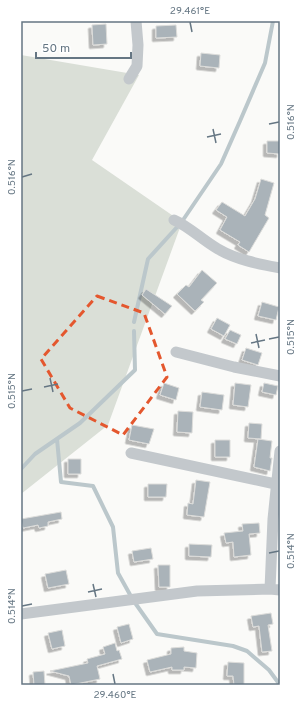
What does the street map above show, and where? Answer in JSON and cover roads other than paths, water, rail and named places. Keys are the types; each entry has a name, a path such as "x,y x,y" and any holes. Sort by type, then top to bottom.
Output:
{"street":[{"path":"129,79 136,66 138,45 136,21"},
{"path":"174,220 187,226 218,249 246,261 280,268"},
{"path":"176,352 234,367 280,376"},
{"path":"21,614 197,591 275,590 273,520 279,485 280,451"},
{"path":"131,453 279,485"}],"waterway":[{"path":"183,220 221,164 265,63 273,21"},
{"path":"134,322 148,259 178,226"},
{"path":"21,469 35,454 80,423 135,370 134,331"},
{"path":"57,439 61,482 93,486 113,527 118,573 133,600 157,634 233,646 247,651 269,670 280,685"}]}
